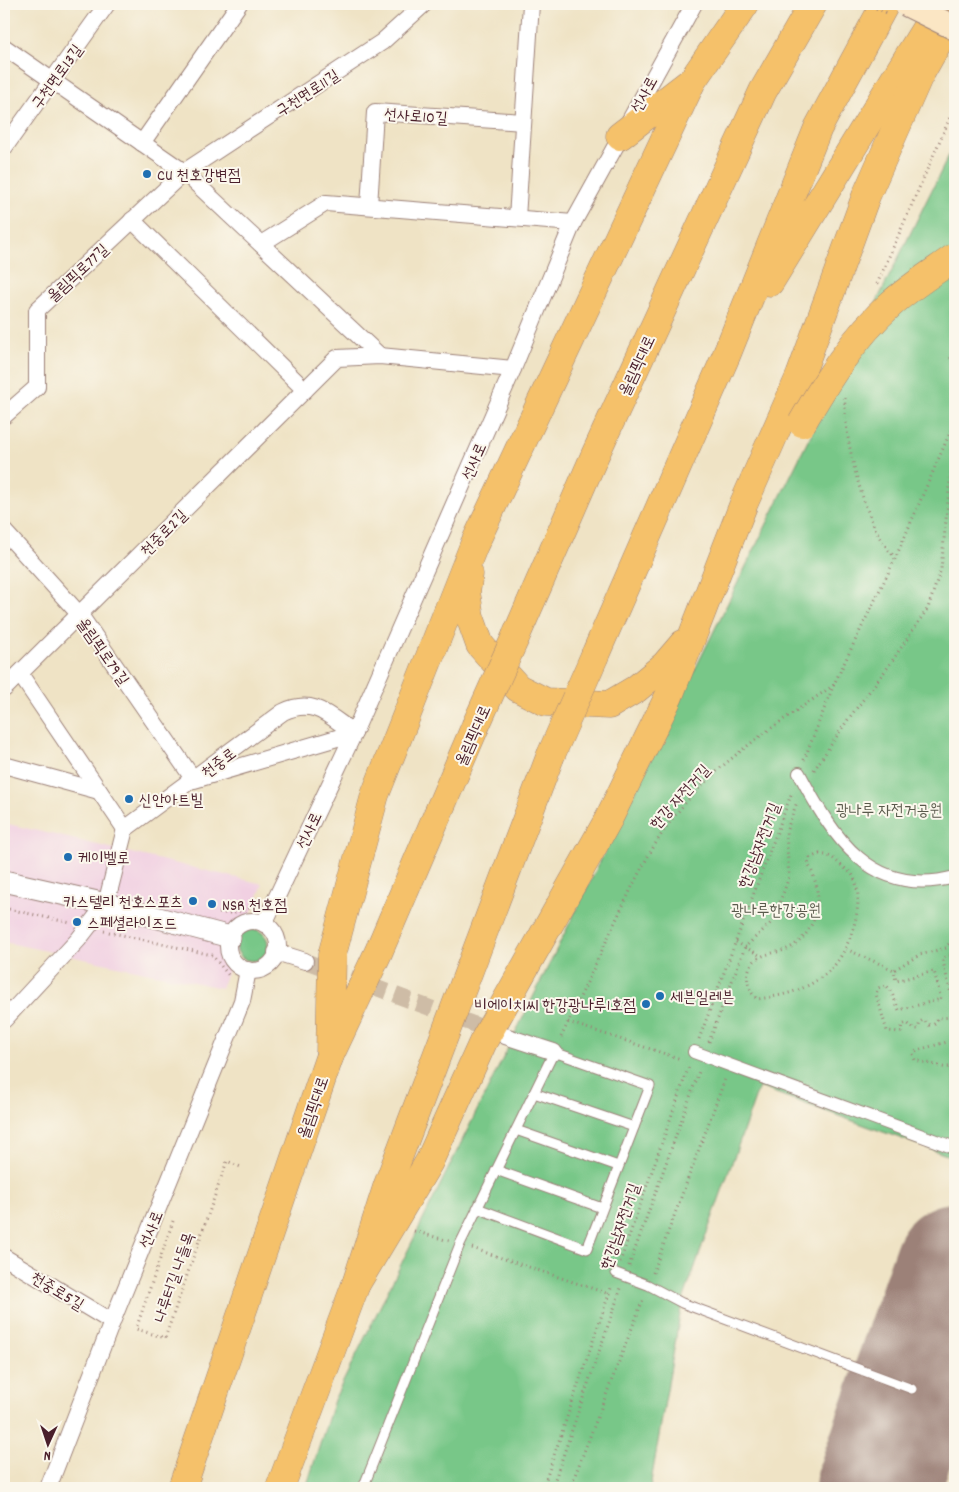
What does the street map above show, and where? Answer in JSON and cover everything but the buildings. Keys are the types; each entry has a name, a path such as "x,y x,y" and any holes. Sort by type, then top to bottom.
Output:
{"highway":[{"path":"330,1055 332,956 375,795 474,545 692,80 745,4"},
{"name":"올림픽대로","path":"182,1488 330,1055 378,953 595,455 763,91 813,4"},
{"path":"280,1488 356,1284 387,1187 550,757 726,356 818,128 885,4"},
{"path":"726,356 854,142 941,4"},
{"path":"356,1284 429,1162 483,1042 608,820 669,696 744,503 800,376 866,196 918,78 955,12"},
{"path":"620,136 692,80"},
{"path":"744,503 802,423 828,378 864,330 892,303 955,257"},
{"path":"474,545 466,592 470,617 480,645 518,688 546,702 609,705 636,689 665,665 694,630"}],"main road":[{"path":"906,4 955,28"}],"street":[{"name":"구천면로13길","path":"4,148 107,4"},
{"path":"142,143 238,4"},
{"name":"구천면로11길","path":"184,172 382,42 424,4"},
{"path":"517,218 531,4"},
{"name":"선사로","path":"264,924 354,733 513,369 573,223 694,4"},
{"path":"4,47 184,172 380,356"},
{"name":"선사로10길","path":"370,206 375,112 523,122"},
{"name":"올림픽로77길","path":"4,416 37,388 37,310 184,172"},
{"path":"260,244 326,203 573,223"},
{"path":"132,220 305,390"},
{"name":"천중로2길","path":"4,689 337,358 380,356 513,369"},
{"name":"올림픽로79길","path":"4,531 80,615 194,780"},
{"path":"4,1020 88,927 106,904 125,829 20,674"},
{"name":"천중로","path":"125,829 194,780 283,712 297,705 313,706 354,733"},
{"path":"194,780 354,733"},
{"path":"4,765 99,791"},
{"path":"802,778 823,818 838,838 858,858 880,871 907,881 935,882 955,877"},
{"path":"4,881 106,904 230,937"},
{"path":"251,921 264,924 273,932 277,939 276,952 271,963 264,968 248,970 241,968 230,956 228,948 230,937 236,927 243,922 251,921"},
{"path":"276,952 305,961"},
{"name":"선사로","path":"48,1488 112,1322 242,1001 248,970"},
{"path":"505,1036 554,1052"},
{"path":"696,1057 955,1148"},
{"name":"천중로5길","path":"4,1257 112,1322"}],"lane":[{"path":"364,1488 460,1244 477,1208 554,1052 650,1086 587,1249 477,1208"},
{"path":"534,1093 634,1127"},
{"path":"516,1130 618,1166"},
{"path":"496,1170 602,1208"},
{"path":"621,1274 648,1285 682,1303 912,1389"}],"path":[{"path":"876,288 955,106"},
{"path":"955,343 951,358 955,363"},
{"path":"845,395 848,442 864,497 879,536 896,559"},
{"name":"한강남자전거길","path":"543,1488 609,1294 621,1274 736,942 802,778 834,684 896,559 953,431 955,421"},
{"path":"552,1488 621,1274 696,1057 745,947 773,921 789,878 786,832 802,778 928,608 941,569 951,471 955,461"},
{"name":"한강 자전거길","path":"554,1052 640,867 669,822 688,799 720,768 754,740 834,684"},
{"path":"819,854 829,854 853,876 857,896 856,920 846,949 829,972 808,987 783,996 758,998 750,992 748,971 754,961 762,956 792,947 807,934 815,918 818,897 813,874 808,864 810,858 819,854"},
{"path":"4,908 212,955 230,978"},
{"path":"894,970 919,955 946,948 955,936"},
{"path":"736,942 762,956"},
{"path":"846,949 894,970"},
{"path":"955,954 944,957 943,962 955,1009"},
{"path":"894,970 896,981 934,972 941,999 899,1010 891,991 886,985 878,988 876,994 887,1031 901,1032 902,1025 907,1023 914,1029 918,1029 923,1020 929,1025 934,1024 938,1018 955,1018"},
{"path":"568,1022 696,1057"},
{"path":"955,1040 917,1050 913,1054 915,1060 926,1064 955,1067"},
{"name":"나루터길 나들목","path":"175,1216 136,1329 165,1338 227,1161 243,1168"},
{"path":"409,1229 609,1294"}],"shaded area":[{"path":"4,823 263,884 221,988 4,942"}],"green space":[{"name":"광나루한강공원","path":"955,143 955,1158 759,1087 682,1303 650,1488 306,1488 334,1400"},
{"path":"252,929 264,933 268,945 264,957 252,961 240,957 236,945 240,933"}],"runway":[{"path":"877,1488 955,1265"}],"tunnel":[{"path":"305,961 497,1033"}],"place":[{"name":"CU 천호강변점","path":"147,174"},
{"name":"신안아트빌","path":"129,799"},
{"name":"케이벨로","path":"68,857"},
{"name":"카스텔리 천호스포츠","path":"193,901"},
{"name":"NSR 천호점","path":"212,904"},
{"name":"스페셜라이즈드","path":"77,922"},
{"name":"세븐일레븐","path":"660,996"},
{"name":"비에이치씨 한강광나루1호점","path":"646,1004"}],"park label":[{"name":"광나루 자전거공원","path":"889,809"}]}
